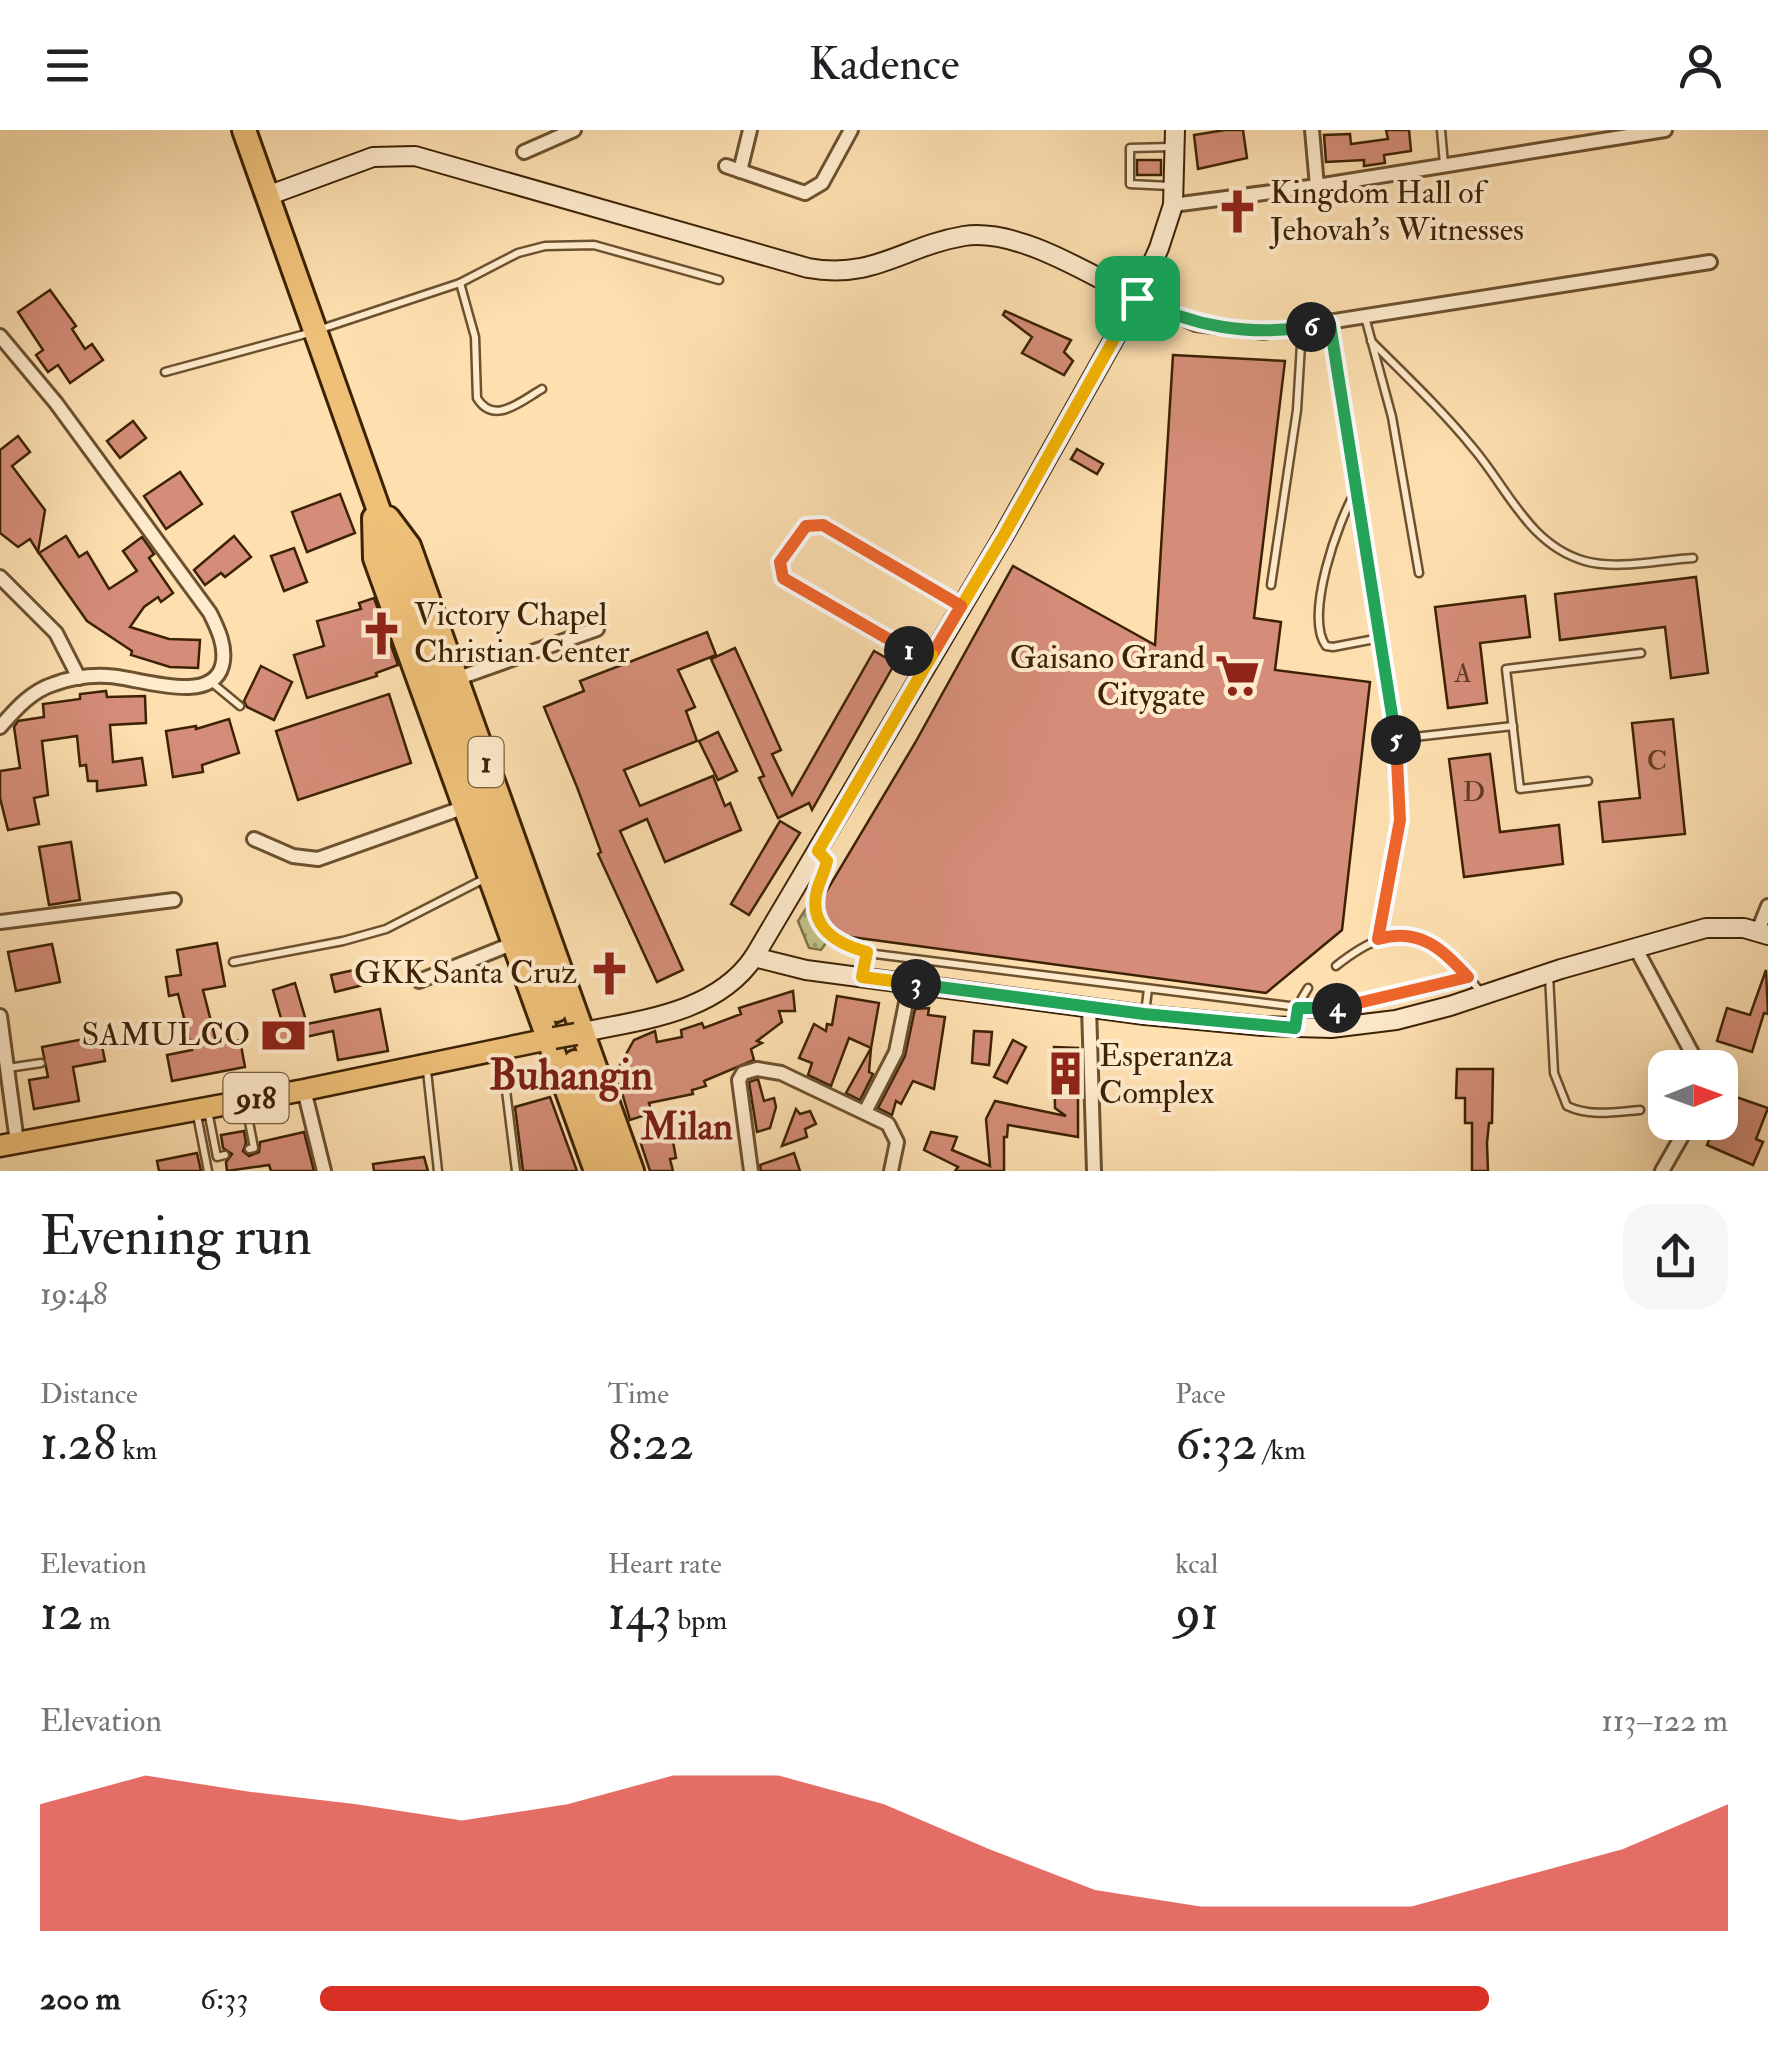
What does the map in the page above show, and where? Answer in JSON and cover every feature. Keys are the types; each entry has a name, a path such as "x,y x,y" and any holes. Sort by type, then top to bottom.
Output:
{"highway":[{"name":"1","path":"244,130 556,1010"},
{"name":"1","path":"374,499 409,546 632,1171"},
{"name":"1","path":"374,499 375,558 552,1039 596,1171"},
{"path":"575,1062 614,1171"}],"main road":[{"path":"580,1033 654,1018 697,1002 728,986 754,957 1137,298 1160,248 1174,195 1176,138"},
{"path":"267,196 358,162 385,155 415,156 808,268 862,270 964,236 998,236 1038,250 1137,298"},
{"path":"754,957 806,970 910,984 1144,1014 1295,1028 1359,1026 1396,1020 1706,928 1727,926 1763,933"},
{"name":"918","path":"9,1144 304,1090 580,1033"}],"street":[{"path":"524,152 574,130"},
{"path":"750,130 733,168 796,191 814,190 830,171 851,130"},
{"path":"1312,130 1318,186"},
{"path":"1174,195 1318,186 1595,136 1665,130"},
{"path":"1137,298 1196,324 1264,332 1710,262"},
{"path":"0,336 66,417 210,614 224,653 218,675 211,682 188,687 107,676 52,684 36,693 0,727"},
{"path":"0,577 56,634 79,678"},
{"path":"456,679 597,629"},
{"path":"254,838 294,856 318,859 464,807"},
{"path":"0,922 174,900"},
{"path":"1763,933 1768,906"},
{"path":"419,981 514,943"},
{"path":"1635,947 1690,1050"},
{"path":"866,1112 896,1052 910,984"},
{"path":"1089,1007 1094,1171"},
{"path":"0,1016 7,1068 9,1144"},
{"path":"750,1171 740,1078 748,1071 772,1070 888,1124 897,1142 891,1171"},
{"path":"304,1090 324,1171"},
{"path":"1662,1171 1680,1140"}],"lane":[{"path":"1441,130 1445,166"},
{"path":"1174,195 1130,184 1130,148 1176,138"},
{"path":"165,372 314,332 460,284 518,254 571,244 594,245 718,280"},
{"path":"460,284 473,326 476,385 483,407 498,412 542,389"},
{"path":"1365,316 1392,417 1420,573"},
{"path":"1330,324 1396,739 1400,820 1378,939"},
{"path":"1271,585 1297,410 1302,328"},
{"path":"1372,342 1475,450 1537,534 1558,551 1588,562 1613,564 1692,558"},
{"path":"1356,490 1334,535 1318,618 1319,633 1326,646 1334,647 1380,638"},
{"path":"928,662 783,578 780,562 806,526 818,523 961,606"},
{"path":"1588,781 1520,789 1506,669 1641,653"},
{"path":"211,682 240,706"},
{"path":"1396,739 1513,726"},
{"path":"818,851 827,861 817,895 819,923 836,942 867,952 1298,1008 1341,1008 1468,977"},
{"path":"233,962 386,929 490,876"},
{"path":"1336,966 1361,946 1400,936 1434,944 1449,955 1483,994"},
{"path":"862,977 867,952"},
{"path":"1549,973 1554,1073 1567,1106 1599,1114 1640,1110"},
{"path":"1295,1028 1298,1008 1308,988"},
{"path":"1144,1014 1148,989"},
{"path":"501,1049 516,1171"},
{"path":"7,1068 42,1063"},
{"path":"426,1064 438,1171"},
{"path":"245,1100 254,1148 250,1149"},
{"path":"201,1108 218,1156 225,1155"},
{"path":"201,1108 208,1171"}],"green space":[{"path":"810,902 818,929 828,940 821,950 809,948 798,921"}],"building":[{"path":"1243,130 1247,158 1198,169 1194,135"},
{"path":"1386,130 1409,130 1411,151 1384,155 1385,163 1364,166 1364,160 1326,162 1324,135 1350,134 1351,144 1388,139"},
{"path":"1137,160 1161,160 1161,175 1137,175"},
{"path":"50,290 76,326 72,329 85,349 92,344 103,360 70,383 58,365 48,372 36,355 43,350 18,312"},
{"path":"1005,311 1071,340 1064,352 1073,361 1064,375 1022,353 1032,337 1003,315"},
{"name":"Gaisano Grand Citygate","path":"1173,355 1285,361 1254,618 1281,622 1275,670 1370,682 1342,930 1266,993 844,936 825,918 823,897 915,743 1013,566 1155,645"},
{"path":"133,421 146,438 120,458 107,441"},
{"path":"18,436 30,452 12,466 45,510 38,552 30,539 18,547 0,533 0,450"},
{"path":"1077,449 1103,464 1097,474 1071,459"},
{"path":"180,472 202,504 166,529 144,496"},
{"path":"340,494 355,533 307,552 292,512"},
{"path":"66,536 79,557 87,552 109,589 137,571 123,551 142,537 154,554 149,558 173,593 144,607 130,627 169,639 200,640 198,668 170,667 131,655 132,651 87,621 39,553"},
{"path":"234,536 251,557 225,577 221,573 205,585 194,570"},
{"path":"294,548 307,582 284,591 271,556"},
{"path":"1696,577 1708,673 1671,678 1665,627 1560,640 1555,594"},
{"path":"1525,596 1530,637 1480,643 1487,703 1448,708 1435,607"},
{"path":"374,598 398,665 376,673 377,676 307,698 294,655 324,646 317,621 361,609 359,603"},
{"path":"707,632 716,655 678,670 695,707 686,711 697,741 624,770 640,806 713,776 725,806 730,803 741,830 665,862 647,819 620,831 683,970 657,982 598,854 601,852 544,707 584,691 580,681"},
{"path":"735,648 781,750 772,754 792,795 874,651 895,663 812,810 809,803 778,818 759,778 764,776 711,659"},
{"path":"261,666 292,682 274,720 247,707 244,701"},
{"path":"106,691 107,697 145,696 146,723 110,725 113,762 142,758 146,785 97,791 97,781 88,781 86,765 80,766 77,736 42,741 48,795 34,798 39,824 8,830 0,798 0,771 20,768 14,727 18,721 44,717 43,704"},
{"path":"389,694 411,763 298,800 276,731"},
{"path":"229,719 239,753 202,765 203,772 173,777 166,731 196,729"},
{"path":"1673,719 1685,834 1603,842 1599,802 1640,798 1632,723"},
{"path":"718,732 737,771 718,780 699,741"},
{"path":"1490,754 1500,832 1559,825 1563,864 1464,877 1449,759"},
{"path":"780,821 800,833 749,915 731,904"},
{"path":"71,842 80,900 49,905 39,847"},
{"path":"217,943 225,986 203,990 217,1045 240,1040 245,1067 172,1081 167,1055 192,1050 178,994 169,996 166,977 181,975 177,950"},
{"path":"52,944 60,982 16,991 8,952"},
{"path":"359,969 363,985 335,992 331,975"},
{"path":"1766,970 1768,1014 1764,1013 1752,1052 1717,1041 1727,1008 1750,1015"},
{"path":"295,983 307,1024 380,1009 388,1051 338,1060 333,1031 264,1046 261,1034 284,1029 273,990"},
{"path":"793,991 795,1011 779,1011 782,1022 751,1049 754,1060 704,1081 706,1086 692,1090 693,1094 649,1103 652,1113 630,1120 616,1072 634,1040 655,1031 657,1042 682,1037 681,1030 702,1023 704,1028 741,1014 739,1008"},
{"path":"837,996 879,1003 871,1048 849,1038 831,1086 808,1075 812,1063 799,1058 814,1024 826,1031 827,1024 832,1025"},
{"path":"929,1008 928,1015 945,1017 934,1089 913,1081 901,1104 896,1101 892,1115 878,1108 905,1056 915,1009"},
{"path":"974,1031 992,1032 989,1065 972,1063"},
{"path":"100,1036 105,1061 73,1067 79,1101 34,1109 29,1080 48,1077 42,1047"},
{"path":"1013,1040 1026,1047 1007,1083 994,1077"},
{"name":"Esperanza Complex","path":"1054,1047 1078,1048 1078,1137 1008,1125 1004,1171 955,1171 958,1167 924,1150 931,1132 957,1137 952,1150 990,1166 986,1119 995,1101 1066,1116 1055,1108"},
{"path":"871,1048 869,1072 873,1074 860,1100 846,1093"},
{"path":"1457,1069 1493,1069 1488,1171 1472,1171 1472,1123 1465,1123 1465,1098 1456,1098"},
{"path":"758,1079 764,1101 774,1098 776,1107 770,1128 757,1132 749,1082"},
{"path":"550,1097 577,1171 523,1171 515,1107"},
{"path":"1738,1098 1768,1108 1756,1139 1763,1142 1753,1165 1707,1145 1709,1140 1738,1140"},
{"path":"796,1109 800,1114 810,1111 816,1124 805,1129 807,1137 782,1146"},
{"path":"244,1131 243,1151 249,1156 259,1152 260,1142 304,1132 314,1171 271,1171 269,1165 227,1171 226,1162 232,1154 223,1148 221,1135"},
{"path":"672,1136 676,1158 670,1159 673,1171 650,1171 639,1138"},
{"path":"197,1153 201,1171 159,1171 157,1161"},
{"path":"794,1153 800,1171 761,1171 760,1165"},
{"path":"424,1157 428,1171 374,1171 373,1164"}],"place":[{"name":"Kingdom Hall of Jehovah's Witnesses","path":"1237,211"},
{"name":"Victory Chapel Christian Center","path":"381,633"},
{"name":"Gaisano Grand Citygate","path":"1238,676"},
{"name":"GKK Santa Cruz","path":"610,973"},
{"name":"SAMULCO","path":"283,1035"},
{"name":"Esperanza Complex","path":"1066,1074"}],"district":[{"name":"Buhangin","path":"571,1076"},
{"name":"Milan","path":"687,1127"}],"route":[{"path":"1137,298 1004,535 961,606 928,662 783,578 780,562 806,526 818,523 961,606 818,851 827,861 817,895 819,923 836,942 867,952 862,977 1263,1026 1295,1028 1298,1008 1341,1008 1468,977 1434,944 1400,936 1378,939 1396,848 1400,788 1390,696 1330,324 1264,332 1230,330 1196,324 1137,298"}]}
